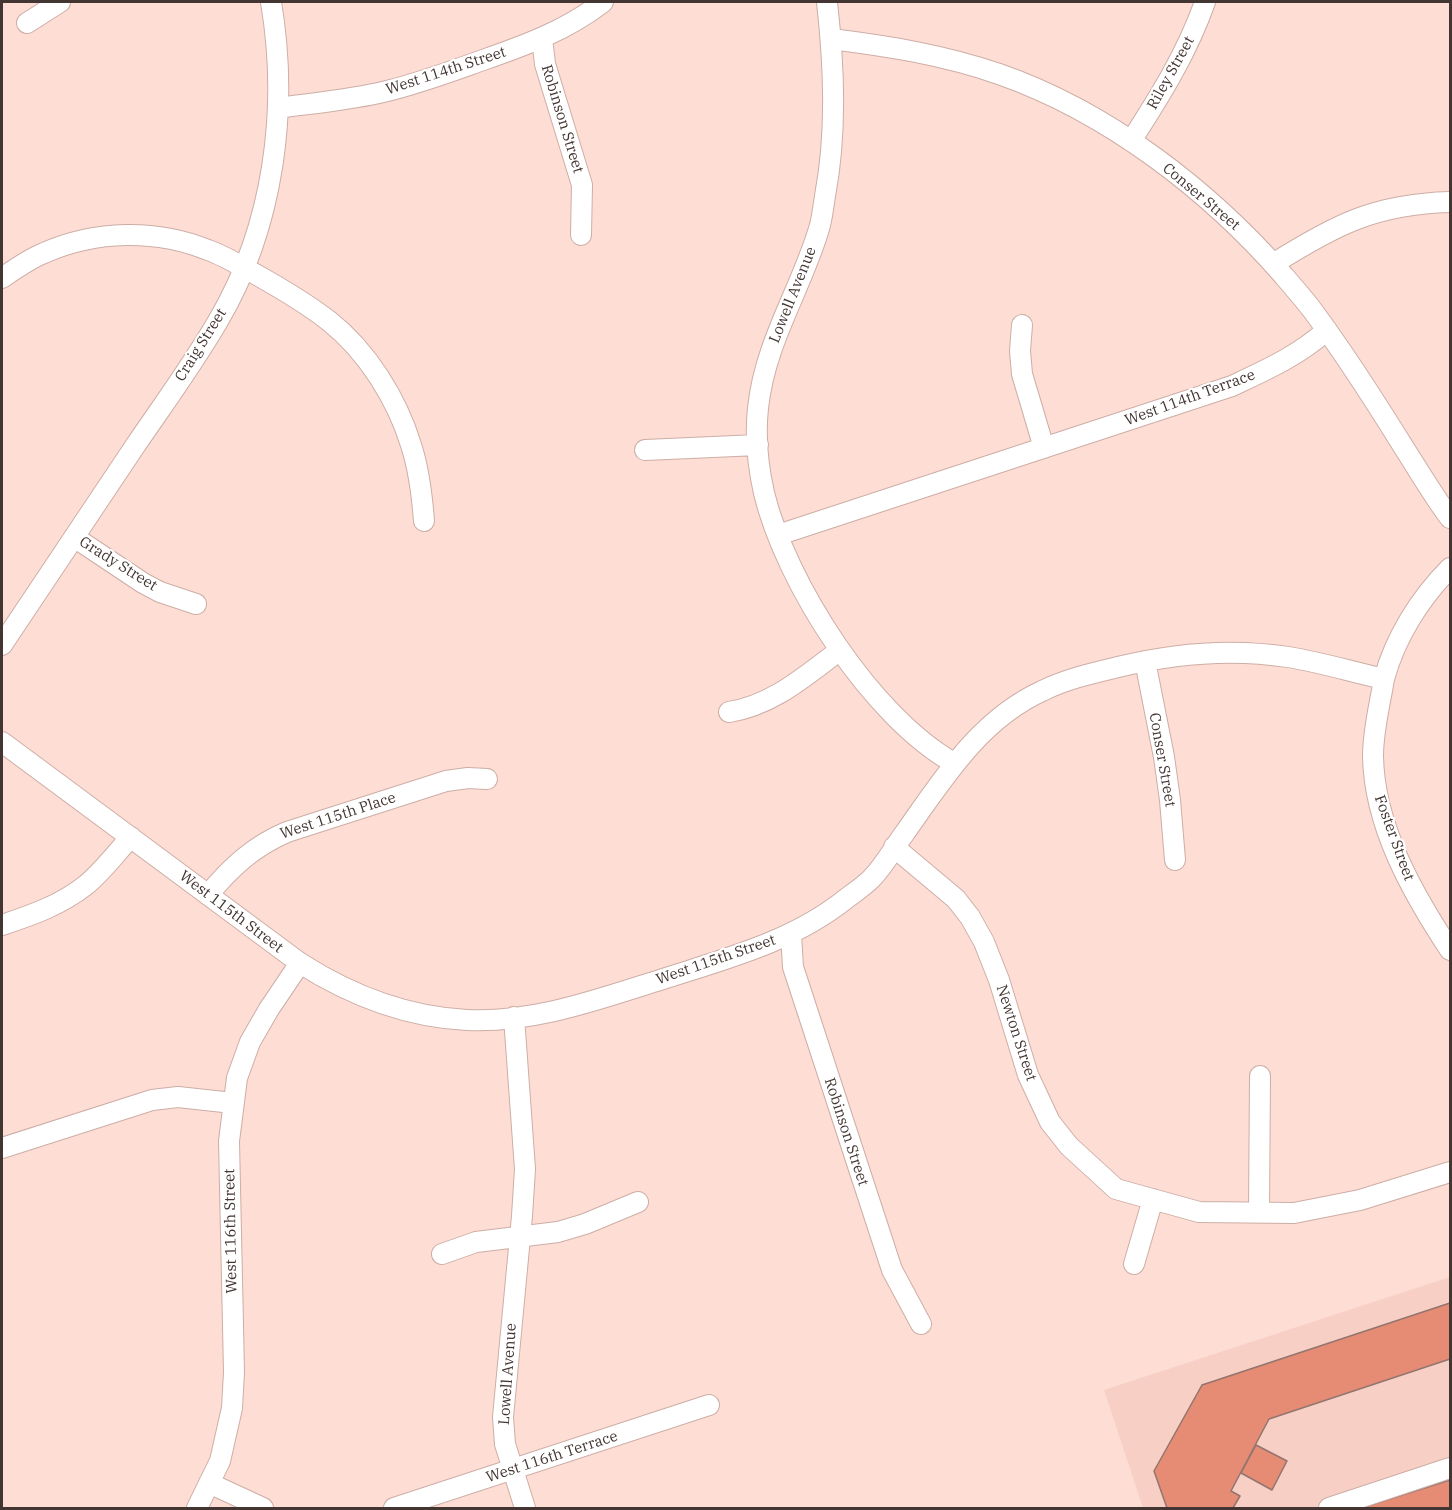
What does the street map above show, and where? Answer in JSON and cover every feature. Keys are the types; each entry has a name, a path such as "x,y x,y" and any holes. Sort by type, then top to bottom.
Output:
{"street":[{"path":"27,23 60,2"},
{"name":"Craig Street","path":"2,645 218,322 243,267 264,207 274,161 278,108 277,43 271,2"},
{"name":"West 114th Street","path":"278,108 385,91 416,83 542,38 584,16 603,2"},
{"name":"Lowell Avenue","path":"827,2 831,39 833,132 829,173 821,217 806,268 772,343 763,380 758,408 758,445 765,495 778,535 804,593 840,650 855,671 906,728 932,751 954,763"},
{"name":"Riley Street","path":"1131,141 1182,59 1205,2"},
{"name":"Robinson Street","path":"542,38 544,64 582,185 581,235"},
{"name":"Conser Street","path":"831,39 905,49 954,60 1000,75 1041,91 1091,117 1166,165 1246,236 1274,264 1312,309 1450,518"},
{"path":"1274,264 1336,227 1365,214 1399,206 1450,202"},
{"path":"2,278 27,262 58,247 91,238 124,234 155,236 210,250 296,297 331,323 357,349 380,380 398,412 411,445 420,480 424,521"},
{"path":"1022,325 1020,351 1022,374 1044,448"},
{"name":"West 114th Terrace","path":"778,535 1232,386 1283,362 1310,345 1327,330"},
{"path":"645,450 758,445"},
{"name":"Grady Street","path":"74,537 160,592 196,604"},
{"path":"1384,679 1390,657 1412,617 1427,594 1450,568"},
{"path":"729,712 745,709 780,694 840,650"},
{"name":"West 115th Street","path":"2,742 300,963 344,989 380,1003 423,1015 474,1020 544,1014 579,1005 755,949 791,934 835,908 871,879 973,740 1023,700 1066,681 1144,661 1191,654 1252,653 1290,658 1384,679"},
{"name":"Conser Street","path":"1144,661 1164,757 1175,860"},
{"name":"Foster Street","path":"1384,679 1373,756 1381,810 1401,866 1422,908 1450,950"},
{"name":"West 115th Place","path":"208,895 247,854 286,832 446,781 468,778 487,779"},
{"path":"2,925 39,913 85,886 131,837"},
{"name":"Newton Street","path":"894,847 956,900 970,917 984,942 999,980 1028,1074 1050,1122 1069,1146 1116,1189 1153,1199"},
{"name":"Robinson Street","path":"791,934 793,967 876,1226 892,1270 921,1324"},
{"name":"West 116th Street","path":"196,1509 220,1461 232,1408 234,1372 229,1141 237,1078 250,1042 268,1009 300,963"},
{"name":"Lowell Avenue","path":"514,1017 525,1169 503,1417 505,1444 525,1509"},
{"path":"1259,1212 1260,1076"},
{"path":"2,1148 152,1100 178,1097 233,1103"},
{"path":"1134,1264 1153,1199 1199,1212 1294,1213 1360,1200 1450,1172"},
{"path":"442,1254 476,1242 567,1230 638,1202"},
{"name":"West 116th Terrace","path":"394,1509 709,1405"},
{"path":"1329,1509 1450,1468"},
{"path":"209,1483 263,1509"}],"shaded area":[{"path":"1450,1277 1450,1508 1143,1508 1104,1390"}],"building":[{"path":"1450,1303 1450,1359 1269,1419 1231,1491 1240,1496 1233,1508 1167,1508 1154,1471 1202,1385"},
{"path":"1256,1445 1287,1461 1272,1490 1241,1473"},
{"path":"1450,1480 1450,1508 1361,1508"}]}
